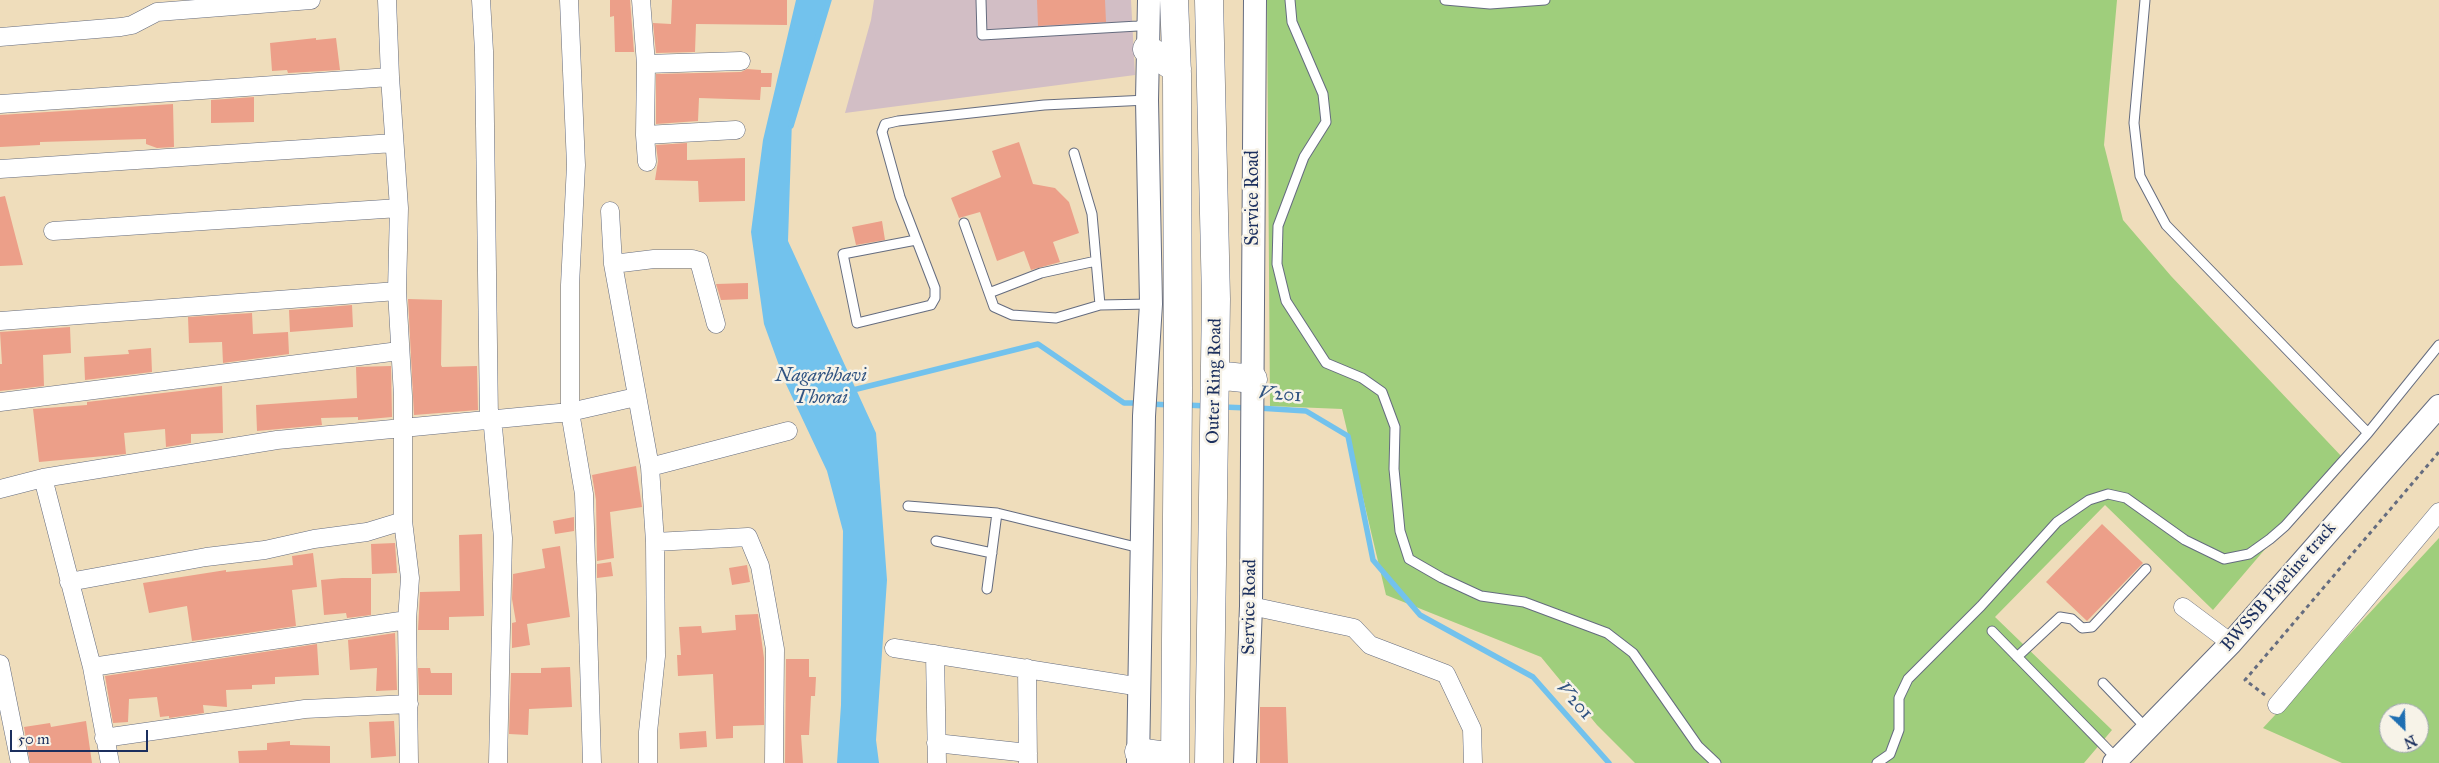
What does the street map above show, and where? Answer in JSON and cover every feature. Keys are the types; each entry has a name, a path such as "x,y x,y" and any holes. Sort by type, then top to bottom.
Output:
{"highway":[{"name":"Outer Ring Road","path":"1174,0 1177,69 1178,404 1175,760"},
{"name":"Outer Ring Road","path":"1209,0 1216,299 1209,763"},
{"path":"1147,49 1177,69"},
{"path":"1215,396 1253,388"},
{"path":"1139,758 1175,760"}],"street":[{"path":"0,37 121,27 132,25 157,12 311,0"},
{"path":"387,0 399,208 397,291 403,521 410,578 406,620 409,704 408,763"},
{"path":"481,0 484,51 489,420 493,428 503,538 498,763"},
{"path":"570,0 576,165 570,285 570,412 584,494 592,763"},
{"path":"641,0 646,64 647,162"},
{"path":"1139,758 1144,416 1151,304 1147,100 1149,0"},
{"name":"Service Road","path":"1245,763 1251,606 1256,0"},
{"path":"646,64 742,62"},
{"path":"0,104 390,76"},
{"path":"646,135 736,130"},
{"path":"0,169 394,143"},
{"path":"54,231 399,208"},
{"path":"610,211 613,264 650,467 654,542 656,656 648,732 648,763"},
{"path":"613,264 654,259 692,259 699,261 716,324"},
{"path":"0,321 397,291"},
{"path":"0,402 399,351"},
{"path":"0,489 43,478 277,440 402,426 570,412 636,397"},
{"name":"BWSSB Pipeline track","path":"2120,762 2231,643 2439,406"},
{"path":"650,467 788,431"},
{"path":"43,478 92,667 110,763"},
{"path":"2277,706 2439,512"},
{"path":"69,582 206,557 265,550 314,539 367,532 403,521"},
{"path":"654,542 748,537 760,566 775,649 774,763"},
{"path":"1251,606 1354,628 1370,645 1446,674 1472,729 1473,763"},
{"path":"2183,607 2231,643"},
{"path":"92,667 406,620"},
{"path":"894,648 1141,687"},
{"path":"935,654 937,763"},
{"path":"0,664 20,763"},
{"path":"936,744 1028,758 1027,668"},
{"path":"104,738 305,709 409,704"}],"lane":[{"path":"981,0 982,35 1138,26 1148,22"},
{"path":"1290,0 1292,22 1323,94 1326,122 1304,157 1278,226 1277,264 1286,302 1326,363 1362,378 1382,392 1395,427 1394,469 1400,531 1409,559 1442,578 1481,596 1524,602 1607,634 1632,653 1698,746 1716,763"},
{"path":"1445,0 1490,4 1545,0"},
{"path":"2146,0 2134,123 2140,176 2166,225 2368,433"},
{"path":"916,240 843,254 858,324 931,305 935,298 935,288 900,197 882,132 885,124 1044,105 1147,100"},
{"path":"1074,153 1092,214 1100,305"},
{"path":"964,223 994,307 1012,315 1056,318 1100,305 1151,304"},
{"path":"989,294 1041,273 1096,261"},
{"path":"1878,763 1890,754 1898,730 1899,698 1908,680 2058,522 2089,500 2108,494 2126,498 2185,540 2224,559 2249,554 2270,540 2284,526 2368,433 2439,345"},
{"path":"908,506 997,513 1143,548"},
{"path":"987,589 997,513"},
{"path":"936,541 992,553"},
{"path":"2017,656 2060,616 2072,619 2082,628 2092,627 2146,569"},
{"path":"1992,631 2120,762"},
{"path":"2103,683 2148,730"}],"path":[{"path":"2277,706 2245,680 2439,452"}],"shaded area":[{"path":"874,0 1131,0 1135,75 845,113 871,20"}],"green space":[{"path":"1267,0 2117,0 2104,145 2123,220 2171,276 2343,458 2213,610 2105,505 1995,617 2112,730 2084,763 1635,763 1597,725 1541,657 1386,595 1342,409 1270,406"},
{"path":"2439,538 2439,763 2342,763 2263,728"}],"water":[{"name":"Nagarbhavi Thorai","path":"796,0 829,0 792,120 788,241 876,433 887,580 876,740 879,763 837,763 841,705 843,531 827,471 785,382 764,324 751,232 763,140"}],"building":[{"path":"610,0 630,0 634,52 615,52 614,16 610,17"},
{"path":"672,0 787,0 787,25 696,24 695,52 656,53 653,23 671,24"},
{"path":"1037,0 1105,0 1106,22 1038,26"},
{"path":"316,38 316,40 336,38 340,70 288,73 287,70 272,71 270,43"},
{"path":"747,69 761,70 761,73 772,73 771,87 761,87 760,100 699,98 698,121 656,124 656,74 741,72"},
{"path":"254,97 254,122 211,123 211,100"},
{"path":"173,104 174,147 157,148 146,144 146,139 40,142 40,145 0,147 0,115"},
{"path":"1019,142 1033,184 1055,188 1069,202 1079,233 1053,242 1060,262 1031,270 1024,251 997,261 980,212 959,218 951,198 1001,177 992,151"},
{"path":"687,143 687,160 745,158 745,201 699,202 698,181 655,180 658,161 656,145"},
{"path":"5,196 23,265 0,266 0,197"},
{"path":"882,221 885,240 856,245 852,227"},
{"path":"748,283 748,299 721,300 716,284"},
{"path":"408,299 442,300 441,365 442,367 477,366 478,410 414,415"},
{"path":"352,305 353,327 290,332 289,310"},
{"path":"252,313 253,334 288,332 289,354 223,363 222,342 189,343 188,317"},
{"path":"70,327 71,353 43,355 44,386 0,391 0,364 2,364 0,332"},
{"path":"151,348 152,372 85,380 84,357 129,354 128,350"},
{"path":"391,366 392,417 358,420 358,417 321,418 322,425 257,431 256,405 357,398 356,367"},
{"path":"222,386 223,433 191,434 191,443 166,447 165,429 124,433 126,454 39,462 33,409 87,405 87,402"},
{"path":"636,466 642,507 610,512 614,558 597,561 596,500 592,475"},
{"path":"574,517 574,531 555,534 553,521"},
{"path":"2102,524 2143,563 2087,621 2046,582"},
{"path":"482,534 484,616 449,617 449,630 418,630 420,592 460,591 459,535"},
{"path":"395,543 397,573 372,574 371,544"},
{"path":"560,546 570,617 527,624 530,645 512,648 512,623 516,622 512,599 513,574 545,568 542,549"},
{"path":"313,553 317,587 292,590 296,626 192,641 187,606 149,613 143,583 226,570 226,572 293,565 292,556"},
{"path":"611,562 613,576 597,578 597,564"},
{"path":"747,565 750,582 732,585 729,568"},
{"path":"371,578 371,615 347,618 346,613 324,615 321,580"},
{"path":"758,614 764,658 764,725 733,726 733,738 716,739 713,674 678,676 677,655 681,655 679,627 701,626 702,633 736,630 735,615"},
{"path":"395,633 397,690 376,691 377,668 350,670 348,640"},
{"path":"317,644 319,675 275,677 275,684 252,685 252,689 226,690 227,707 203,705 204,713 169,718 169,716 160,717 157,697 129,699 128,722 113,723 105,676"},
{"path":"786,659 809,659 809,677 816,677 815,696 811,696 809,735 801,735 803,763 785,763"},
{"path":"570,667 572,707 529,709 528,735 509,734 511,673 541,673 541,668"},
{"path":"418,668 430,668 431,673 452,673 452,695 419,695"},
{"path":"1260,707 1286,707 1288,763 1260,763"},
{"path":"86,721 92,763 30,763 24,727 50,723 51,727"},
{"path":"394,721 396,756 371,758 369,722"},
{"path":"706,731 707,747 680,749 679,733"},
{"path":"290,741 290,745 330,746 330,763 239,763 238,751 267,750 267,743"}],"waterway":[{"name":"Nagarbhavi Thorai","path":"791,126 829,0"},
{"name":"V201","path":"849,391 1038,344 1124,403 1141,403"},
{"name":"V201","path":"1150,404 1171,405"},
{"name":"V201","path":"1185,405 1208,406"},
{"name":"V201","path":"1223,407 1248,408"},
{"name":"V201","path":"1258,408 1306,411 1348,436 1373,560 1420,615 1533,677 1609,763"}]}
